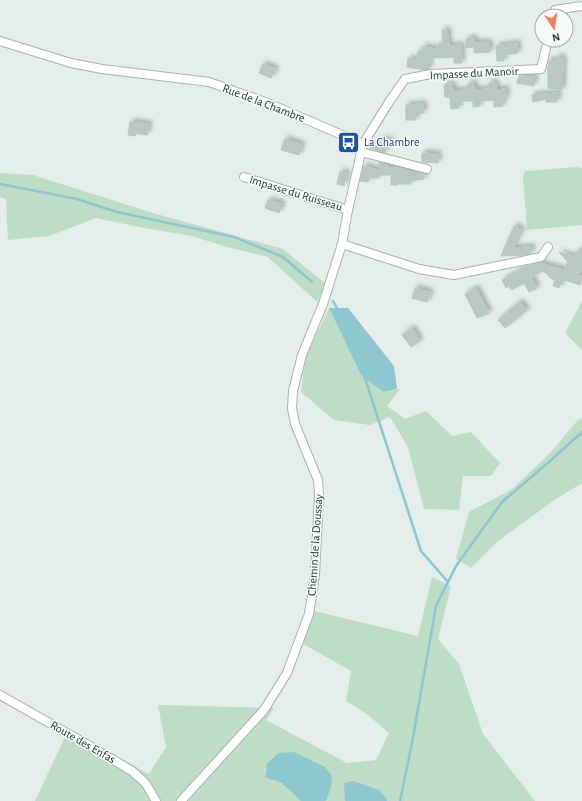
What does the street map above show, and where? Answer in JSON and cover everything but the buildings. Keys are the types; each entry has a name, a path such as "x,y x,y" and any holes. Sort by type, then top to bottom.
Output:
{"street":[{"path":"568,8 582,6"},
{"name":"Rue de la Chambre","path":"0,41 71,64 209,82 268,103 362,148 427,169"},
{"name":"Impasse du Manoir","path":"362,148 389,102 405,79 431,74 541,69 546,48"},
{"path":"362,148 342,244 419,269 454,276 541,256 548,248"},
{"name":"Impasse du Ruisseau","path":"244,177 348,210"},
{"name":"Chemin de la Doussay","path":"181,801 264,710 287,673 309,614 315,575 319,495 318,480 294,424 292,408 293,391 302,355 323,304 342,244"},
{"name":"Route des Enfas","path":"0,695 132,771 146,784 156,801"}],"green space":[{"path":"576,167 582,168 582,225 527,230 523,177 525,171"},
{"path":"0,173 33,175 153,213 283,249 326,284 317,302 268,257 227,247 192,236 96,218 49,236 8,240 6,199 0,197"},
{"path":"582,301 582,350 565,333"},
{"path":"329,308 361,375 383,392 400,389 387,406 405,419 426,411 452,436 471,432 500,463 491,476 463,476 459,510 424,509 408,447 390,417 370,425 334,420 301,392 305,359"},
{"path":"582,418 582,483 556,499 498,541 471,568 456,559 469,512 511,490 551,452 577,421"},
{"path":"432,577 451,586 438,639 459,664 483,734 535,801 35,801 64,739 76,733 149,774 166,747 158,705 274,708 266,720 347,763 376,760 389,733 367,714 346,701 351,671 303,644 314,611 418,636"}],"water":[{"path":"329,308 348,308 394,366 397,389 383,392 361,375"},
{"path":"294,752 325,767 332,776 331,787 326,801 301,801 282,783 265,777 267,764 278,753"},
{"path":"353,781 379,790 387,801 345,801 344,783"}],"waterway":[{"path":"0,184 77,199 117,212 234,237 283,257 312,282"},
{"path":"333,301 338,310"},
{"path":"364,375 421,551 448,582"},
{"path":"400,801 412,743 436,606 456,566 502,502 582,432"}],"place":[{"name":"La Chambre","path":"349,142"}]}
